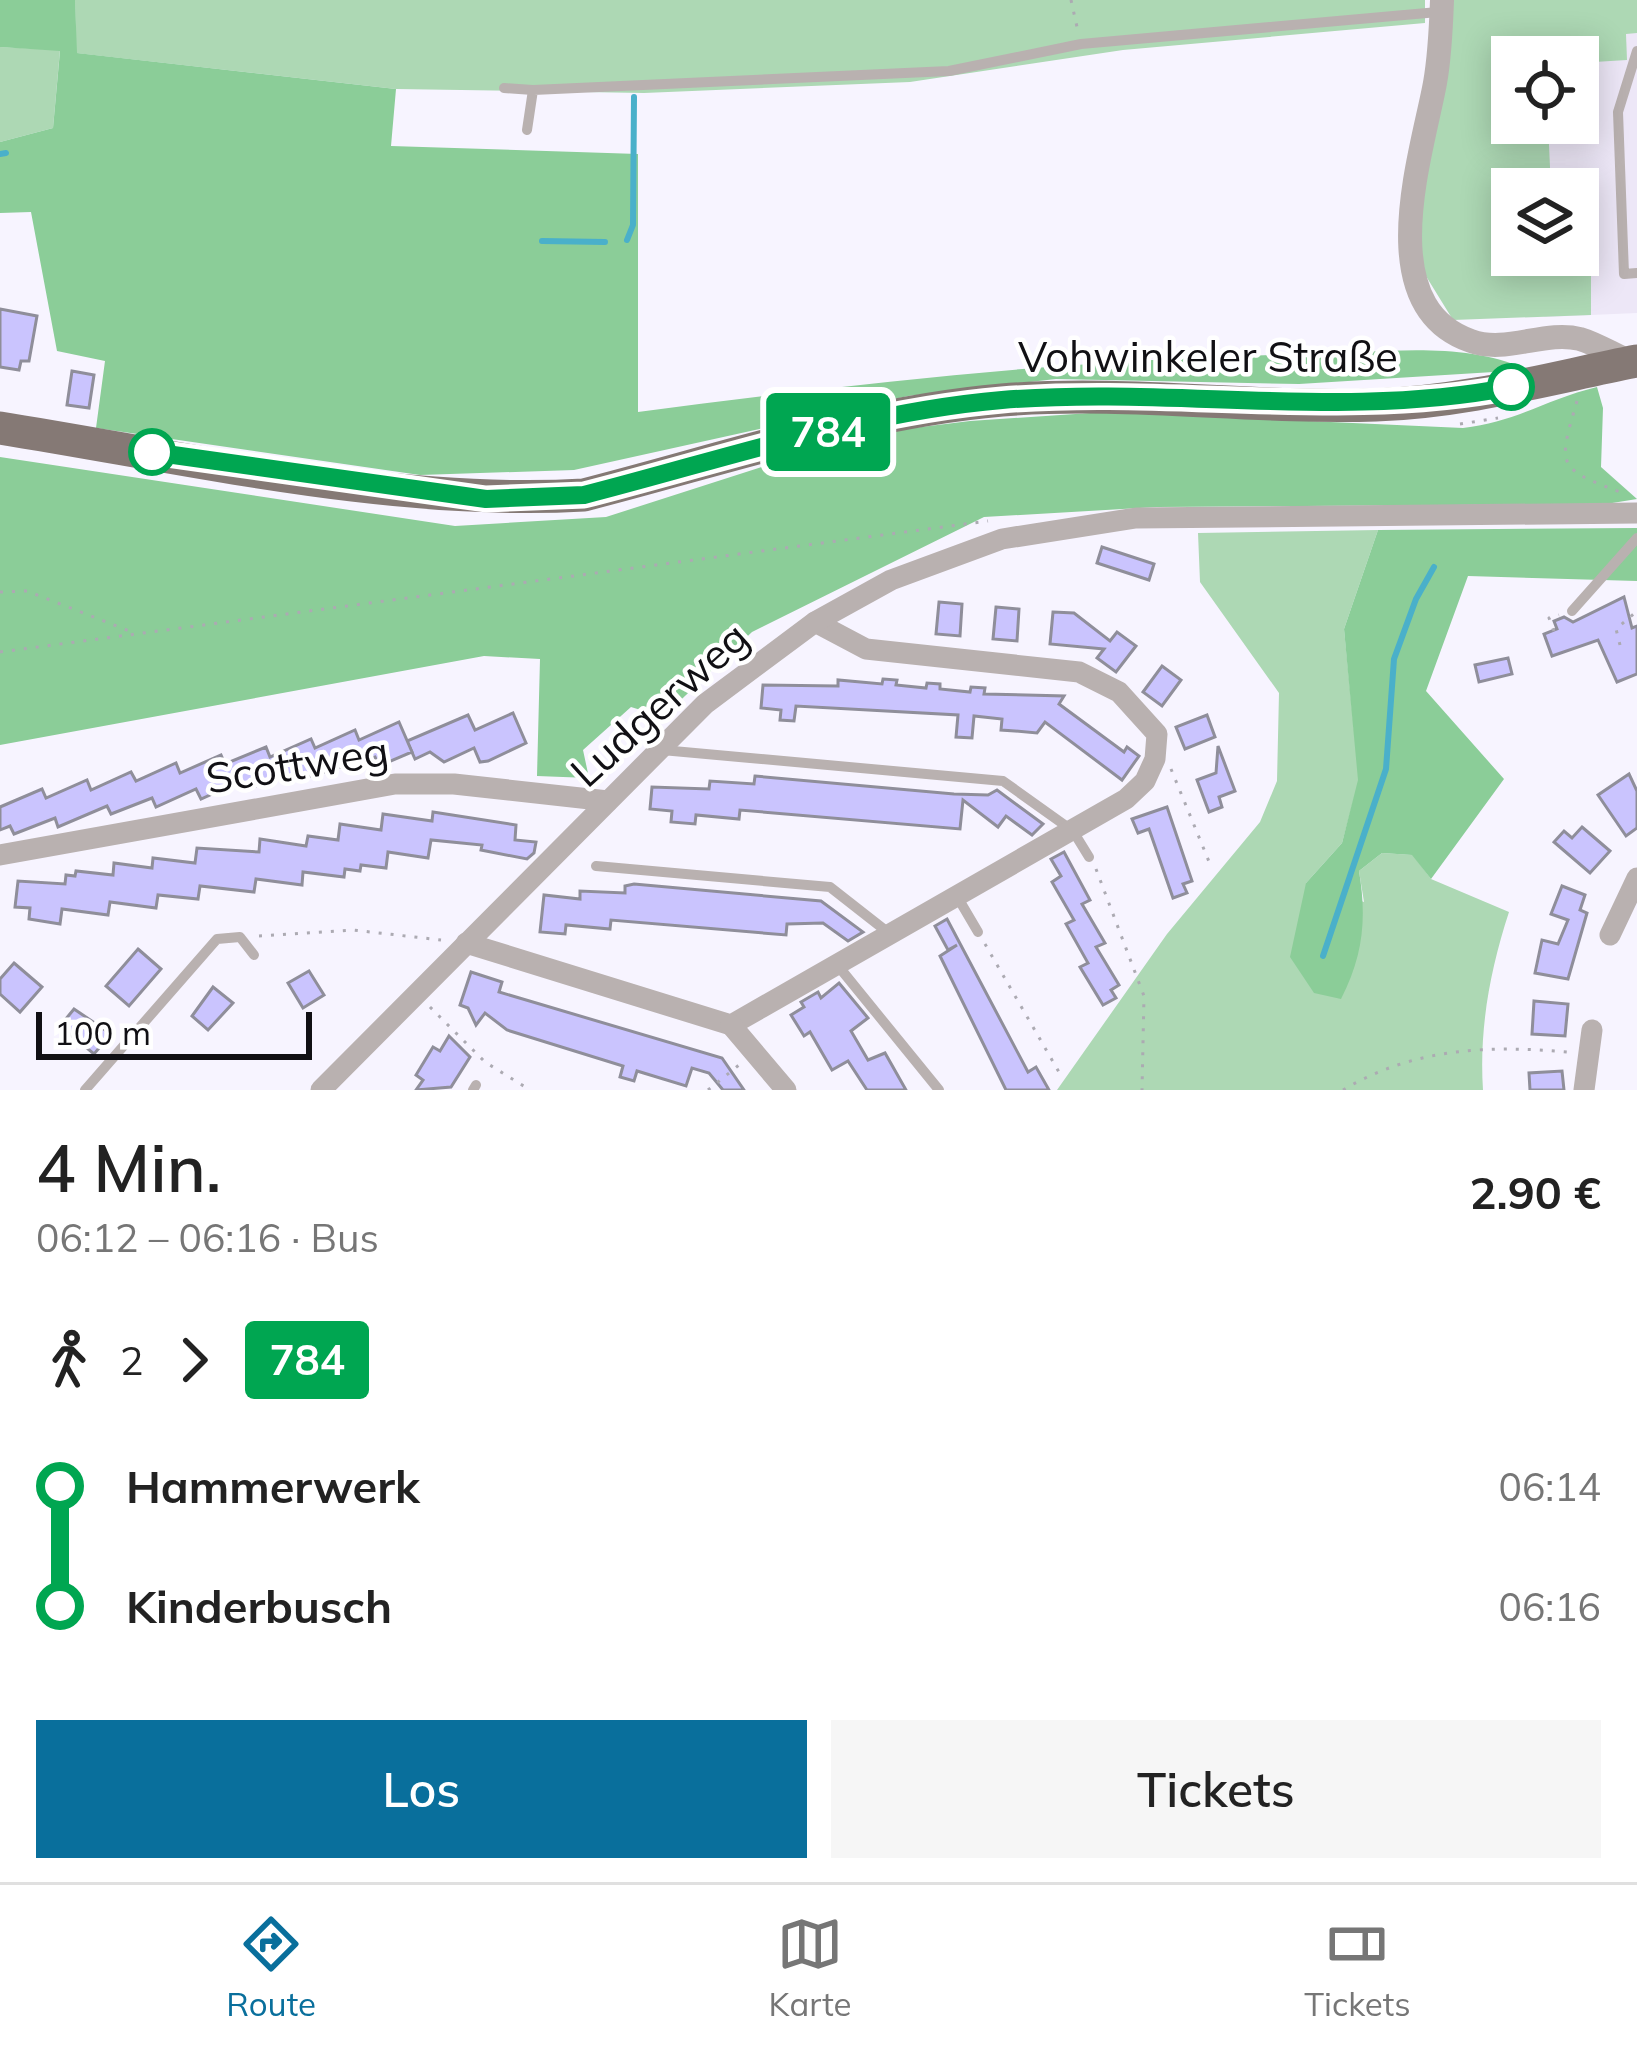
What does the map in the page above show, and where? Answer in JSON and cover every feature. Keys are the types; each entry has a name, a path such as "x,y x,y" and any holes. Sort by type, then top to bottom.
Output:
{"main road":[{"name":"Vohwinkeler Straße","path":"0,428 278,472 486,499 536,498 584,495 903,414 999,400 1100,395 1376,405 1481,393 1634,361"}],"street":[{"path":"1442,6 1436,82 1413,173 1410,211 1414,266 1427,304 1454,334 1474,343 1577,338 1634,361"},
{"name":"Ludgerweg","path":"322,1090 658,750 759,660 891,580 960,553 1049,530 1114,520 1633,513"},
{"path":"731,1025 839,968 1073,830 1145,781 1155,759 1156,734 1119,692 1079,672 866,649 815,622"},
{"name":"Scottweg","path":"0,855 395,784 454,784 608,801"},
{"path":"1610,934 1637,878"},
{"path":"466,943 731,1025 786,1090"},
{"path":"1584,1090 1592,1030"}],"lane":[{"path":"504,88 533,91 950,71 1081,44 1442,6"},
{"path":"1637,51 1618,112 1624,274 1637,273"},
{"path":"527,130 533,91"},
{"path":"1572,610 1637,538"},
{"path":"658,750 1003,781 1073,830 1089,857"},
{"path":"596,866 830,887 893,936"},
{"path":"958,898 978,932"},
{"path":"85,1090 217,939 240,938 254,955"},
{"path":"839,968 939,1090"}],"path":[{"path":"1071,0 1081,44"},
{"path":"1580,388 1562,452 1564,464 1573,474 1628,494 1633,513"},
{"path":"0,652 1000,520"},
{"path":"0,592 26,591 134,633"},
{"path":"1620,645 1616,628 1637,610"},
{"path":"1156,734 1210,864"},
{"path":"1089,857 1106,884 1144,996 1142,1090"},
{"path":"240,938 353,930 466,943"},
{"path":"978,932 1063,1078"},
{"path":"416,993 485,1062 530,1090"},
{"path":"1343,1090 1382,1066 1486,1045 1587,1054"},
{"path":"708,1090 727,1074"}],"shaded area":[{"path":"1637,0 1637,313 1545,317 1418,225 1448,69 1491,53 1491,144 1599,144 1599,36 1538,36"}],"green space":[{"path":"0,0 75,0 77,53 396,89 391,146 638,154 638,412 974,373 1227,356 1450,351 1528,370 1299,384 1056,379 908,396 574,470 420,475 96,428 105,361 57,351 31,212 0,213 0,142 53,128 60,51 0,47"},
{"path":"75,0 1425,0 1425,23 1123,50 910,82 644,93 396,89 76,53"},
{"path":"1453,0 1637,0 1637,33 1626,34 1627,60 1599,62 1599,36 1491,36 1491,144 1549,144 1550,168 1491,168 1491,276 1591,276 1591,315 1453,320 1421,268 1418,225"},
{"path":"0,47 60,50 53,128 0,142"},
{"path":"1597,387 1603,408 1601,467 1637,499 1606,504 1157,507 984,517 752,632 663,717 631,707 583,750 589,778 537,776 540,659 484,656 0,745 0,457 455,526 606,517 815,450 897,430 970,421 1105,412 1463,428 1499,421"},
{"path":"1637,528 1637,581 1468,576 1426,691 1504,779 1431,879 1412,855 1382,853 1359,871 1363,921 1354,968 1341,999 1314,993 1290,957 1306,883 1342,843 1358,780 1344,629 1378,530"},
{"path":"1378,530 1344,629 1359,780 1342,843 1306,883 1364,902 1359,871 1382,853 1413,855 1431,879 1509,912 1487,1000 1483,1090 1057,1090 1167,934 1260,822 1277,781 1279,693 1200,582 1198,533"}],"building":[{"path":"0,309 37,316 29,361 21,361 19,370 0,367"},
{"path":"72,371 94,375 89,408 67,405"},
{"path":"1102,547 1154,564 1149,580 1097,563"},
{"path":"1624,597 1632,628 1637,626 1637,674 1617,682 1598,640 1552,656 1544,634 1557,629 1554,621 1564,617 1573,622"},
{"path":"939,602 962,604 960,636 936,634"},
{"path":"996,607 1019,609 1017,641 993,639"},
{"path":"1053,612 1074,613 1110,641 1117,632 1136,646 1116,672 1097,658 1104,649 1050,644"},
{"path":"1508,658 1512,674 1479,682 1475,665"},
{"path":"1162,666 1181,680 1162,706 1143,692"},
{"path":"883,679 897,680 896,685 926,688 927,683 940,684 940,689 970,692 971,687 985,688 984,694 1064,696 1059,704 1124,752 1127,747 1139,756 1122,780 1045,722 1037,733 1001,730 1002,719 974,716 972,738 956,737 958,715 796,706 794,721 780,720 781,710 761,708 763,685 838,686 838,680 882,684"},
{"path":"513,713 526,743 488,761 480,762 474,748 444,762 430,752 415,759 407,741 468,715 475,730"},
{"path":"1207,715 1215,737 1185,749 1176,727"},
{"path":"399,722 412,752 379,766 375,757 290,782 279,777 245,790 241,781 201,799 196,789 156,807 152,798 111,814 107,806 58,827 55,818 14,834 10,826 0,830 0,807 42,789 46,798 87,780 91,790 131,772 136,781 176,763 180,773 221,755 225,764 266,747 270,757 311,739 315,748 355,730 359,740"},
{"path":"1218,746 1235,791 1219,797 1222,807 1209,812 1197,780 1216,773"},
{"path":"1629,774 1637,791 1637,828 1626,836 1598,795"},
{"path":"755,776 954,794 988,795 997,790 1043,824 1032,835 1006,816 998,827 963,800 960,829 740,810 739,819 696,815 695,824 671,822 672,811 650,809 652,787 709,789 710,781 754,784"},
{"path":"1167,807 1192,881 1183,884 1187,893 1173,898 1149,829 1138,833 1132,819"},
{"path":"433,812 516,825 515,840 536,842 534,853 527,859 481,850 482,845 431,840 428,858 388,852 386,868 361,865 360,871 345,869 344,877 303,872 302,885 256,879 254,892 200,886 198,899 158,895 156,908 110,902 108,915 62,909 60,924 29,919 30,908 15,907 18,881 65,884 66,875 75,876 76,871 113,875 114,863 152,868 153,858 195,863 197,848 259,852 260,839 306,846 308,836 338,840 340,824 381,830 383,814 432,821"},
{"path":"1582,827 1610,851 1590,873 1554,842 1564,831 1572,838"},
{"path":"1064,852 1090,900 1082,904 1105,943 1096,947 1119,985 1111,990 1116,998 1103,1005 1080,967 1088,963 1066,924 1074,920 1052,882 1061,876 1051,859"},
{"path":"625,886 821,901 863,932 848,941 823,923 787,924 786,935 611,920 610,929 566,925 565,934 540,932 544,895 580,899 580,891 625,893"},
{"path":"1562,886 1585,895 1580,910 1587,913 1568,979 1535,973 1542,940 1558,944 1568,920 1551,914"},
{"path":"947,919 1028,1072 1036,1067 1049,1090 1006,1090 940,956 957,945 948,950 935,926"},
{"path":"138,949 161,969 129,1006 106,986"},
{"path":"14,963 42,987 20,1012 0,994 0,979"},
{"path":"309,971 324,995 303,1008 288,983"},
{"path":"471,972 502,982 499,992 722,1058 744,1090 723,1090 709,1073 692,1068 686,1086 637,1071 634,1081 620,1077 623,1066 507,1030 485,1013 476,1025 468,1008 460,1005"},
{"path":"839,983 868,1018 851,1031 868,1060 885,1053 906,1090 867,1090 848,1061 832,1070 810,1032 804,1036 791,1015 804,1007 801,1002 818,992 821,998"},
{"path":"213,987 233,1003 208,1030 192,1016"},
{"path":"1534,1001 1568,1004 1565,1036 1532,1034"},
{"path":"74,1009 111,1034 94,1054 60,1026"},
{"path":"449,1036 470,1057 451,1087 416,1090 423,1080 416,1075 433,1047 440,1051"},
{"path":"1562,1071 1564,1090 1530,1090 1529,1073"}],"waterway":[{"path":"627,240 633,225 634,97"},
{"path":"0,154 6,153"},
{"path":"542,241 605,242"},
{"path":"1323,956 1386,769 1394,659 1416,599 1434,567"}],"bus line":[{"name":"784","path":"152,452 486,499 536,498 584,495 903,414 999,400 1100,395 1376,405 1511,387"}]}
